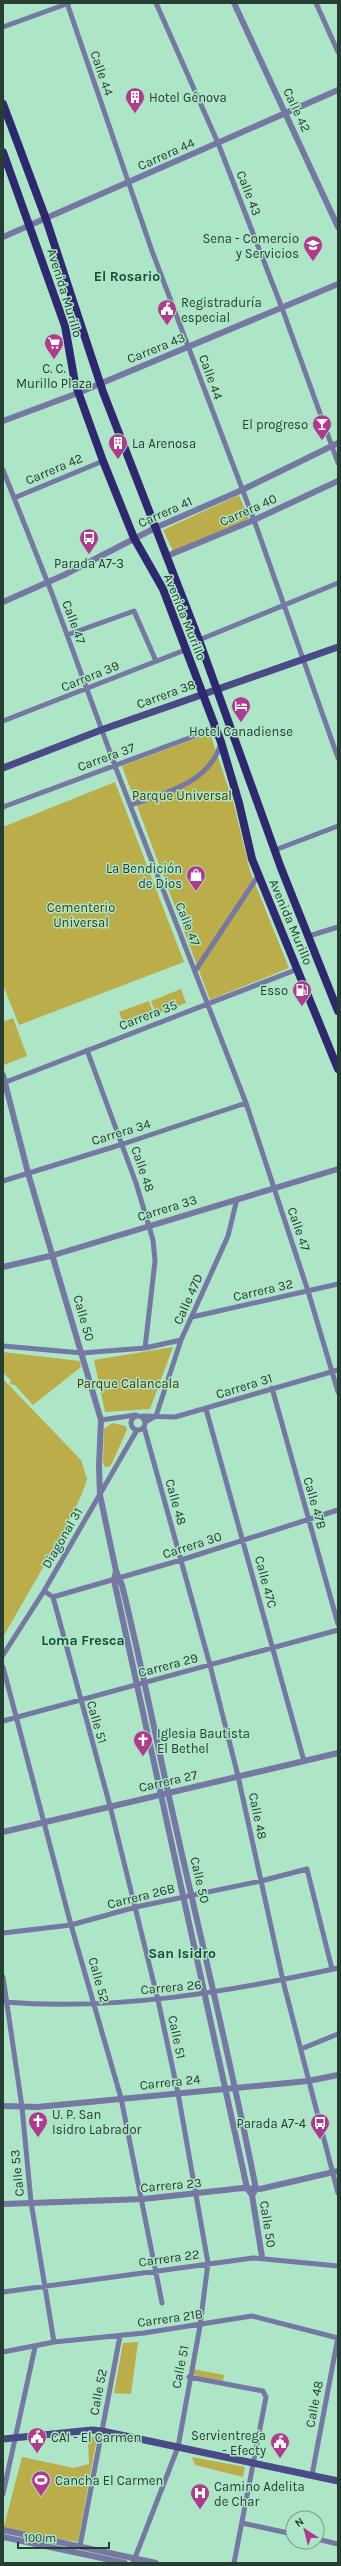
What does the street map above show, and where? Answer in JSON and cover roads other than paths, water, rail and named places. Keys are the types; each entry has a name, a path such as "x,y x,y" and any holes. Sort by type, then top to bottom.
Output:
{"main road":[{"name":"Avenida Murillo","path":"3,104 46,219 100,383 199,640 274,850 338,1011"},
{"name":"Avenida Murillo","path":"3,152 65,326 78,392 103,461 134,538 164,589 185,650 221,742 258,876 298,969 338,1069"},
{"name":"Carrera 38","path":"3,768 101,730 338,646"},
{"path":"3,2439 102,2431 338,2481"}],"street":[{"path":"3,27 67,3"},
{"name":"Calle 44","path":"67,3 127,183 254,520 338,758"},
{"name":"Calle 43","path":"156,3 218,143 282,308 338,463"},
{"name":"Calle 42","path":"234,3 287,113 338,228"},
{"path":"316,3 338,52"},
{"name":"Carrera 44","path":"3,237 338,90"},
{"name":"Carrera 43","path":"3,421 78,392 338,284"},
{"name":"Carrera 41","path":"3,602 47,582 155,528 242,490 338,444"},
{"name":"Carrera 42","path":"14,498 103,461"},
{"name":"Calle 47","path":"3,470 47,582 101,730 246,1102 308,1291 338,1392"},
{"name":"Carrera 40","path":"167,556 254,520 338,481"},
{"path":"199,640 338,583"},
{"path":"66,635 134,611 156,661"},
{"name":"Carrera 39","path":"3,721 185,650"},
{"name":"Carrera 37","path":"3,807 216,728"},
{"path":"131,806 193,780 211,763 221,742"},
{"path":"274,850 338,826"},
{"path":"195,971 258,876"},
{"path":"309,936 338,927"},
{"name":"Carrera 35","path":"6,1082 298,969"},
{"name":"Calle 48","path":"87,1050 123,1144 150,1224 155,1261 145,1348"},
{"name":"Calle 50","path":"3,1075 6,1082 6,1092 28,1173 54,1255 101,1420 99,1466 100,1495 137,1685 247,2188 252,2195 262,2257"},
{"name":"Carrera 34","path":"3,1181 123,1144 246,1102"},
{"name":"Carrera 33","path":"3,1267 54,1255 150,1224 338,1169"},
{"name":"Calle 47D","path":"154,1416 159,1408 181,1340 228,1236 237,1199"},
{"name":"Carrera 32","path":"192,1317 338,1284"},
{"path":"3,1346 82,1353 145,1348 181,1340"},
{"name":"Carrera 31","path":"101,1420 139,1416 175,1417 338,1370"},
{"name":"Calle 47B","path":"272,1388 338,1624"},
{"name":"Calle 47C","path":"206,1409 244,1540 304,1761"},
{"path":"121,1418 130,1423 132,1417 139,1416"},
{"name":"Calle 48","path":"139,1416 145,1425 149,1446 210,1665 238,1776 283,1981 308,2081 336,2172 338,2193"},
{"path":"136,1430 145,1425 154,1416"},
{"name":"Calle 48","path":"130,1423 149,1446"},
{"name":"Diagonal 31","path":"3,1655 44,1591 136,1430"},
{"path":"99,1466 104,1472 111,1472"},
{"name":"Carrera 30","path":"52,1597 181,1560 338,1510"},
{"name":"Calle 50","path":"117,1579 146,1682 168,1792 236,2087 256,2189 252,2195"},
{"path":"44,1591 52,1597"},
{"name":"Calle 51","path":"52,1597 110,1806 158,2000 178,2093 208,2263 200,2326 189,2377 178,2447 134,2561"},
{"name":"Carrera 29","path":"3,1721 338,1630"},
{"name":"Calle 52","path":"3,1666 71,1925 121,2098 143,2199 162,2303"},
{"name":"Carrera 27","path":"3,1832 338,1753"},
{"name":"Carrera 26B","path":"3,1933 71,1925 136,1907 261,1882 307,1869 335,1969"},
{"name":"Carrera 26","path":"4,2002 94,2003 158,2000 214,1994 283,1981 335,1969"},
{"name":"Calle 53","path":"3,1977 4,2002 22,2107 31,2202 54,2342"},
{"path":"301,2049 338,2034"},
{"name":"Carrera 24","path":"3,2106 22,2107 308,2081 338,2075"},
{"name":"Carrera 23","path":"3,2204 143,2199 195,2195 247,2188 256,2189 336,2172"},
{"name":"Carrera 22","path":"3,2292 208,2263 262,2257 338,2266"},
{"name":"Carrera 21B","path":"3,2352 54,2342 120,2336 200,2326 252,2316 338,2338"},
{"name":"Calle 52","path":"80,2546 120,2336"},
{"name":"Calle 48","path":"312,2475 338,2338"},
{"path":"3,2494 36,2346"},
{"path":"189,2377 263,2391 266,2396 234,2563"},
{"path":"242,2523 285,2532"},
{"path":"3,2530 80,2546 134,2561 156,2563"},
{"path":"3,2537 125,2563"},
{"path":"325,2541 338,2544"}],"place":[{"name":"Hotel Génova","path":"135,114"},
{"name":"Sena - Comercio y Servicios","path":"313,262"},
{"name":"Registraduría especial","path":"167,326"},
{"name":"C. C. Murillo Plaza","path":"54,360"},
{"name":"El progreso","path":"322,441"},
{"name":"La Arenosa","path":"118,460"},
{"name":"Parada A7-3","path":"89,555"},
{"name":"Hotel Canadiense","path":"241,723"},
{"name":"La Bendición de Dios","path":"196,892"},
{"name":"Esso","path":"302,1007"},
{"name":"Iglesia Bautista El Bethel","path":"143,1757"},
{"name":"U. P. San Isidro Labrador","path":"38,2138"},
{"name":"Parada A7-4","path":"320,2140"},
{"name":"CAI - El Carmen","path":"37,2454"},
{"name":"Servientrega - Efecty","path":"280,2459"},
{"name":"Cancha El Carmen","path":"41,2497"},
{"name":"Camino Adelita de Char","path":"200,2510"}],"district":[{"name":"El Rosario","path":"127,276"},
{"name":"Loma Fresca","path":"83,1640"},
{"name":"San Isidro","path":"182,1953"}],"park label":[{"name":"Parque Universal","path":"182,795"},
{"name":"Cementerio Universal","path":"81,914"},
{"name":"Parque Calancala","path":"128,1383"}]}
